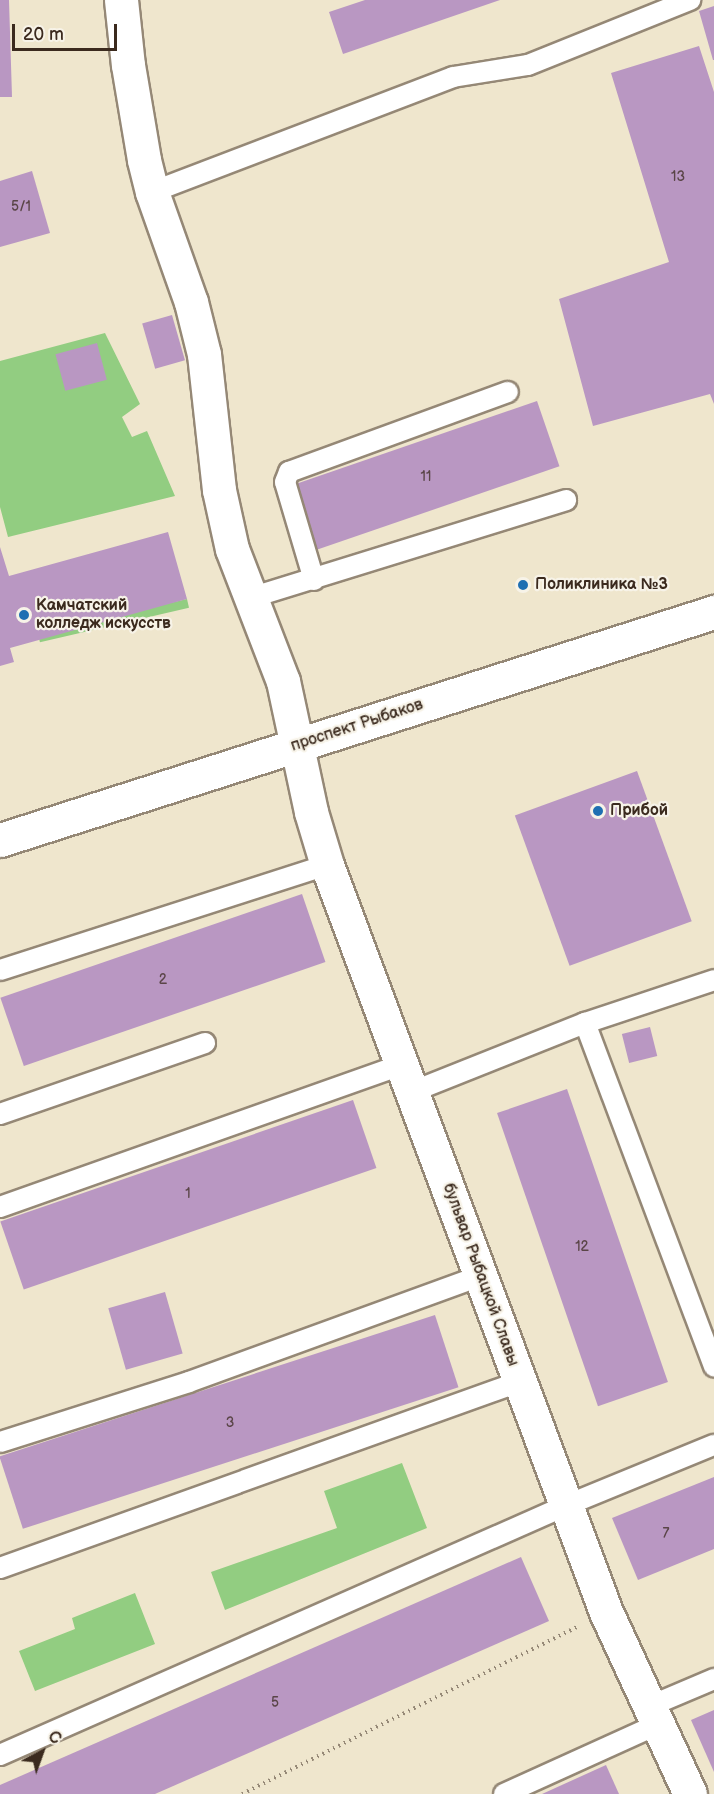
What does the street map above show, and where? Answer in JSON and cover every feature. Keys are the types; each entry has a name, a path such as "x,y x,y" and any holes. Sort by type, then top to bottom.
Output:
{"street":[{"name":"бульвар Рыбацкой Славы","path":"121,0 138,128 152,192 197,321 204,354 219,490 232,549 283,681 296,746 327,865 606,1612 690,1794"},
{"name":"проспект Рыбаков","path":"0,840 244,760 296,746 714,612"}],"lane":[{"path":"152,192 453,77 528,65 690,0"},
{"path":"314,580 285,482 289,472 508,392"},
{"path":"250,598 566,500"},
{"path":"0,970 327,865"},
{"path":"0,1208 714,980"},
{"path":"585,1023 714,1367"},
{"path":"0,1114 205,1043"},
{"path":"0,1442 189,1382 481,1276"},
{"path":"0,1568 519,1382"},
{"path":"0,1755 565,1506 714,1445"},
{"path":"504,1794 653,1716 714,1679"}],"path":[{"path":"242,1794 606,1612"}],"green space":[{"path":"105,333 140,404 122,417 132,437 147,431 175,496 8,537 0,507 0,361"},
{"path":"187,599 189,608 40,642 38,633"},
{"path":"402,1463 427,1528 225,1610 211,1572 337,1528 324,1491"},
{"path":"135,1593 155,1644 35,1691 19,1651 75,1629 72,1618"}],"building":[{"path":"0,0 9,0 12,97 0,97"},
{"path":"365,0 500,0 343,54 329,12"},
{"path":"714,6 714,60 713,60 699,11"},
{"path":"699,46 714,92 714,404 710,394 593,426 559,299 669,262 611,73"},
{"path":"32,171 50,233 0,247 0,181"},
{"path":"172,315 185,360 155,369 142,324"},
{"path":"97,343 107,380 65,391 55,354"},
{"path":"537,401 559,466 315,551 292,485"},
{"path":"168,532 187,599 10,648 14,662 0,666 0,547 9,576"},
{"path":"637,771 692,921 570,966 515,815"},
{"path":"302,894 325,962 24,1066 0,998"},
{"path":"650,1027 657,1056 629,1063 622,1034"},
{"path":"567,1089 668,1382 598,1406 497,1113"},
{"path":"353,1100 376,1168 24,1290 0,1221"},
{"path":"165,1292 183,1354 126,1370 108,1308"},
{"path":"435,1315 458,1387 23,1529 0,1456"},
{"path":"714,1477 714,1549 638,1580 612,1518"},
{"path":"521,1557 549,1621 155,1794 0,1794 0,1785"},
{"path":"714,1710 714,1772 691,1720"},
{"path":"606,1765 619,1794 542,1794"}],"place":[{"name":"Поликлиника №3","path":"523,585"},
{"name":"Камчатский колледж искусств","path":"24,615"},
{"name":"Прибой","path":"598,811"}]}
